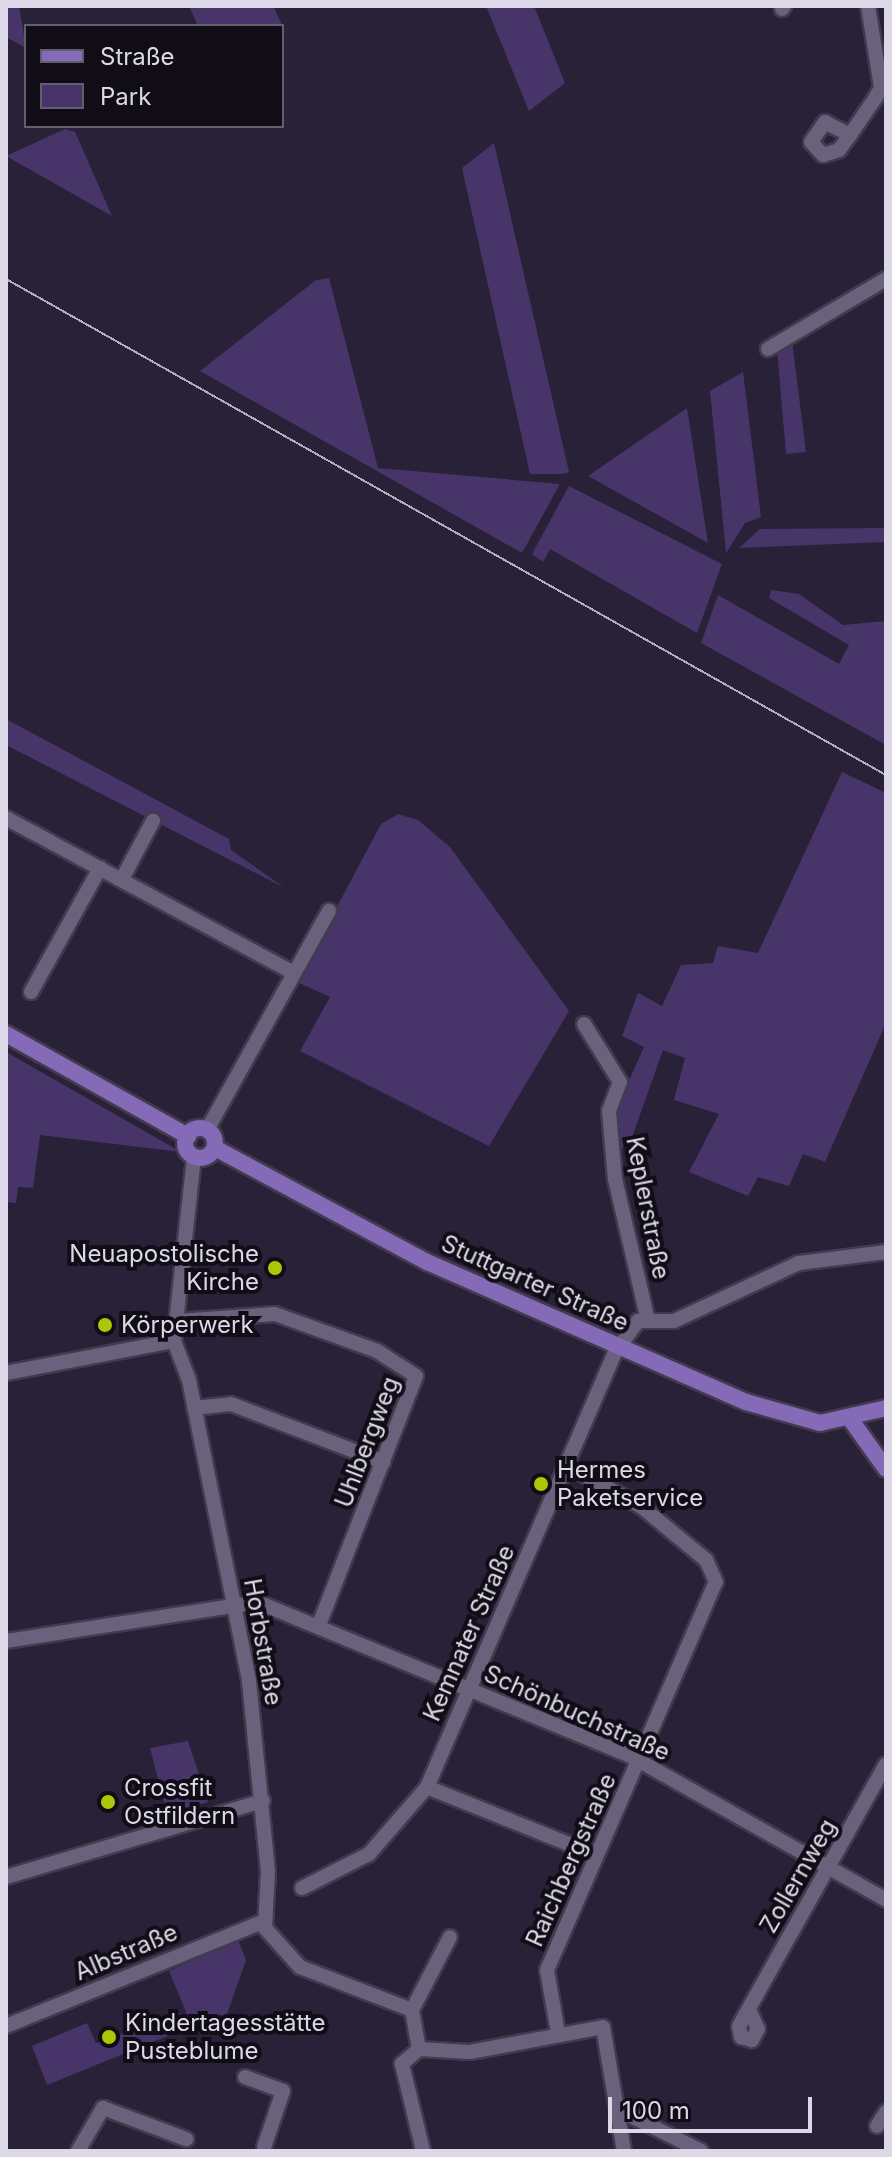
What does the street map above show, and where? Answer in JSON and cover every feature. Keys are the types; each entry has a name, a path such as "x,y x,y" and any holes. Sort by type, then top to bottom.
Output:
{"main road":[{"path":"6,1034 188,1136 194,1157 215,1148 207,1130 188,1136"},
{"name":"Stuttgarter Straße","path":"215,1148 407,1252 618,1346 783,1415 851,1420"},
{"path":"886,1408 851,1420 886,1469"}],"street":[{"path":"850,135 881,88 884,67 868,6"},
{"path":"768,349 886,279"},
{"path":"6,818 292,972"},
{"path":"122,879 153,821"},
{"path":"31,992 100,868"},
{"path":"207,1130 292,972 329,911"},
{"name":"Keplerstraße","path":"584,1024 620,1082 609,1111 615,1179 647,1316"},
{"name":"Horbstraße","path":"194,1157 181,1227 178,1321 174,1341 194,1408 235,1602 263,1801 262,1924"},
{"path":"618,1346 647,1316 674,1321 799,1263 886,1252"},
{"name":"Uhlbergweg","path":"178,1321 275,1314 407,1365 417,1383 318,1627"},
{"path":"6,1373 174,1341"},
{"name":"Kemnater Straße","path":"302,1888 369,1854 427,1787 467,1688 618,1346"},
{"path":"194,1408 231,1404 383,1462"},
{"name":"Raichbergstraße","path":"558,2033 547,1970 639,1760 714,1575 642,1507 566,1465"},
{"name":"Schönbuchstraße","path":"6,1641 235,1602 257,1602 639,1760 886,1900"},
{"name":"Zollernweg","path":"749,2009 886,1764"},
{"path":"427,1787 596,1855"},
{"path":"6,1877 263,1801"},
{"path":"262,1924 300,1967 412,2010"},
{"name":"Albstraße","path":"6,2026 262,1924"},
{"path":"419,2049 412,2010 450,1937"},
{"path":"423,2151 402,2064 419,2049 470,2052 558,2033 603,2027 624,2151"},
{"path":"245,2077 283,2091 267,2150"},
{"path":"78,2151 103,2108 186,2139"},
{"path":"617,2109 701,2151"},
{"path":"877,2126 886,2112"}],"green space":[{"path":"6,6 19,6 24,47 6,37"},
{"path":"189,6 273,6 282,24 197,24"},
{"path":"486,6 534,6 565,83 529,111"},
{"path":"65,129 75,132 112,216 6,156"},
{"path":"494,143 569,472 563,474 530,474 462,168"},
{"path":"329,278 378,468 560,484 522,553 200,371 316,280"},
{"path":"792,341 806,452 786,454 777,349"},
{"path":"743,372 761,517 745,523 726,553 710,391"},
{"path":"687,408 708,543 588,476"},
{"path":"569,486 722,564 697,633 550,549 543,562 532,554"},
{"path":"886,528 886,542 739,548 760,529"},
{"path":"771,590 799,594 843,625 886,621 886,745 701,643 718,595 839,664 849,645 769,598"},
{"path":"6,719 229,839 231,850 285,888 6,745"},
{"path":"842,772 886,793 886,1023 825,1162 803,1154 789,1186 758,1177 748,1196 689,1172 719,1114 674,1100 685,1058 663,1050 631,1140 619,1151 616,1109 644,1047 622,1036 638,993 662,1006 681,965 713,963 718,946 758,953"},
{"path":"398,814 418,820 450,847 569,1011 489,1146 300,1051 330,997 297,982 381,824"},
{"path":"6,1052 181,1152 40,1135 33,1188 18,1187 16,1203 6,1202"},
{"path":"188,1741 208,1802 167,1814 150,1748"},
{"path":"238,1940 246,1960 226,2017 194,2031 169,1971"},
{"path":"181,2013 187,2028 47,2085 32,2046 87,2023 96,2043"}],"tram line":[{"path":"6,279 886,775"}],"place":[{"name":"Neuapostolische Kirche","path":"275,1268"},
{"name":"Körperwerk","path":"105,1325"},
{"name":"Hermes Paketservice","path":"541,1484"},
{"name":"Crossfit Ostfildern","path":"108,1802"},
{"name":"Kindertagesstätte Pusteblume","path":"109,2037"}]}
